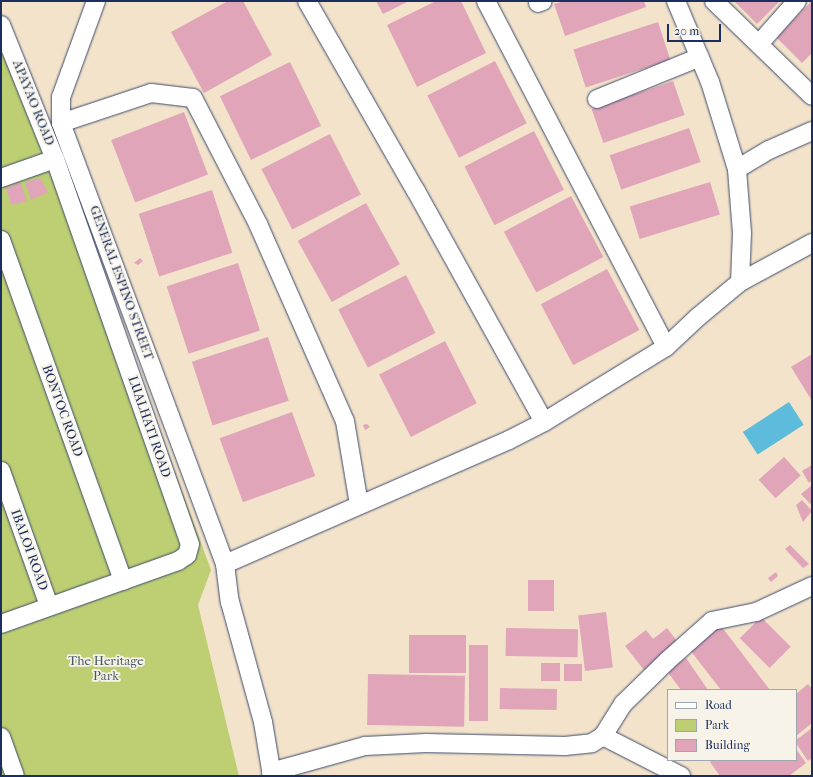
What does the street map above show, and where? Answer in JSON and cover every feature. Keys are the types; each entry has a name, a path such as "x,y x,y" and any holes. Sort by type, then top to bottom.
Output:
{"street":[{"name":"GENERAL ESPINO STREET","path":"96,1 61,98 61,123 225,564 230,602 263,722 272,774"},
{"path":"307,1 416,191 544,422"},
{"path":"486,1 666,347"},
{"path":"676,1 710,82 737,169 742,233 740,282"},
{"path":"714,1 812,96"},
{"path":"759,44 797,1"},
{"name":"APAYAO ROAD","path":"1,25 55,159"},
{"path":"597,99 700,58"},
{"path":"61,123 151,93 193,98 258,224 345,421 359,505"},
{"path":"737,169 769,150 812,131"},
{"path":"1,178 55,159"},
{"name":"LUALHATI ROAD","path":"1,624 49,606 123,582 183,558 187,555 190,544 55,159"},
{"name":"BONTOC ROAD","path":"1,240 123,582"},
{"path":"225,564 544,422 666,347 698,317 740,282 812,243"},
{"name":"IBALOI ROAD","path":"1,471 49,606"},
{"path":"272,774 364,746 426,743 565,746 592,743 603,736 623,704 667,661 712,621 756,612 812,586"},
{"path":"603,736 681,776"},
{"path":"1,737 15,776"}],"green space":[{"name":"The Heritage Park","path":"1,17 54,142 211,570 198,605 239,776 1,776"}],"water":[{"path":"789,402 804,425 758,455 743,432"}],"building":[{"path":"228,1 243,1 272,55 204,93 171,32"},
{"path":"376,1 409,1 383,14"},
{"path":"436,1 461,1 486,53 417,87 387,25"},
{"path":"564,1 644,1 646,7 565,36 554,4"},
{"path":"734,1 780,1 757,24"},
{"path":"812,1 812,53 802,63 776,37"},
{"path":"658,22 670,60 586,88 573,50"},
{"path":"495,61 527,123 459,158 427,96"},
{"path":"290,62 321,126 251,160 220,96"},
{"path":"673,81 685,115 603,143 592,109"},
{"path":"184,112 208,175 135,203 111,140"},
{"path":"689,128 701,162 621,189 610,155"},
{"path":"534,131 564,190 494,225 465,166"},
{"path":"330,134 361,195 292,230 261,169"},
{"path":"40,178 48,192 31,200 25,182"},
{"path":"20,182 27,201 11,205 6,188"},
{"path":"710,182 720,215 640,239 630,207"},
{"path":"212,190 232,253 159,277 139,214"},
{"path":"571,196 603,257 536,293 504,232"},
{"path":"366,203 400,264 332,302 298,241"},
{"path":"140,258 143,261 138,265 134,263"},
{"path":"238,263 260,331 189,354 167,286"},
{"path":"607,269 639,330 573,365 541,304"},
{"path":"406,275 436,333 368,367 338,310"},
{"path":"268,337 289,401 213,425 192,362"},
{"path":"445,341 477,403 411,437 379,375"},
{"path":"812,354 812,401 791,367"},
{"path":"292,412 315,476 243,502 220,438"},
{"path":"367,424 370,427 365,430 363,425"},
{"path":"784,457 801,476 775,498 759,480"},
{"path":"812,465 812,480 809,483 802,471"},
{"path":"812,485 812,506 801,494"},
{"path":"802,500 812,511 803,522 796,505"},
{"path":"790,545 809,564 803,568 785,549"},
{"path":"776,572 778,576 771,582 768,578"},
{"path":"528,580 554,580 554,611 528,611"},
{"path":"606,612 613,668 585,671 578,615"},
{"path":"761,617 791,647 769,668 740,638"},
{"path":"721,626 769,689 720,689 690,650"},
{"path":"506,628 578,629 578,657 506,656"},
{"path":"667,628 679,644 644,670 625,646 646,630 653,639"},
{"path":"409,635 466,635 466,673 409,673"},
{"path":"469,645 488,645 488,721 469,721"},
{"path":"686,658 707,689 680,689 667,671"},
{"path":"541,663 560,663 560,681 541,681"},
{"path":"564,664 582,664 582,681 564,681"},
{"path":"368,674 465,676 464,727 367,725"},
{"path":"808,684 812,689 812,723 797,735 797,693"},
{"path":"500,688 557,689 557,710 500,709"},
{"path":"812,728 812,758 808,761 797,744 797,739"},
{"path":"797,750 806,763 789,776 720,776 710,762 797,761"}]}
